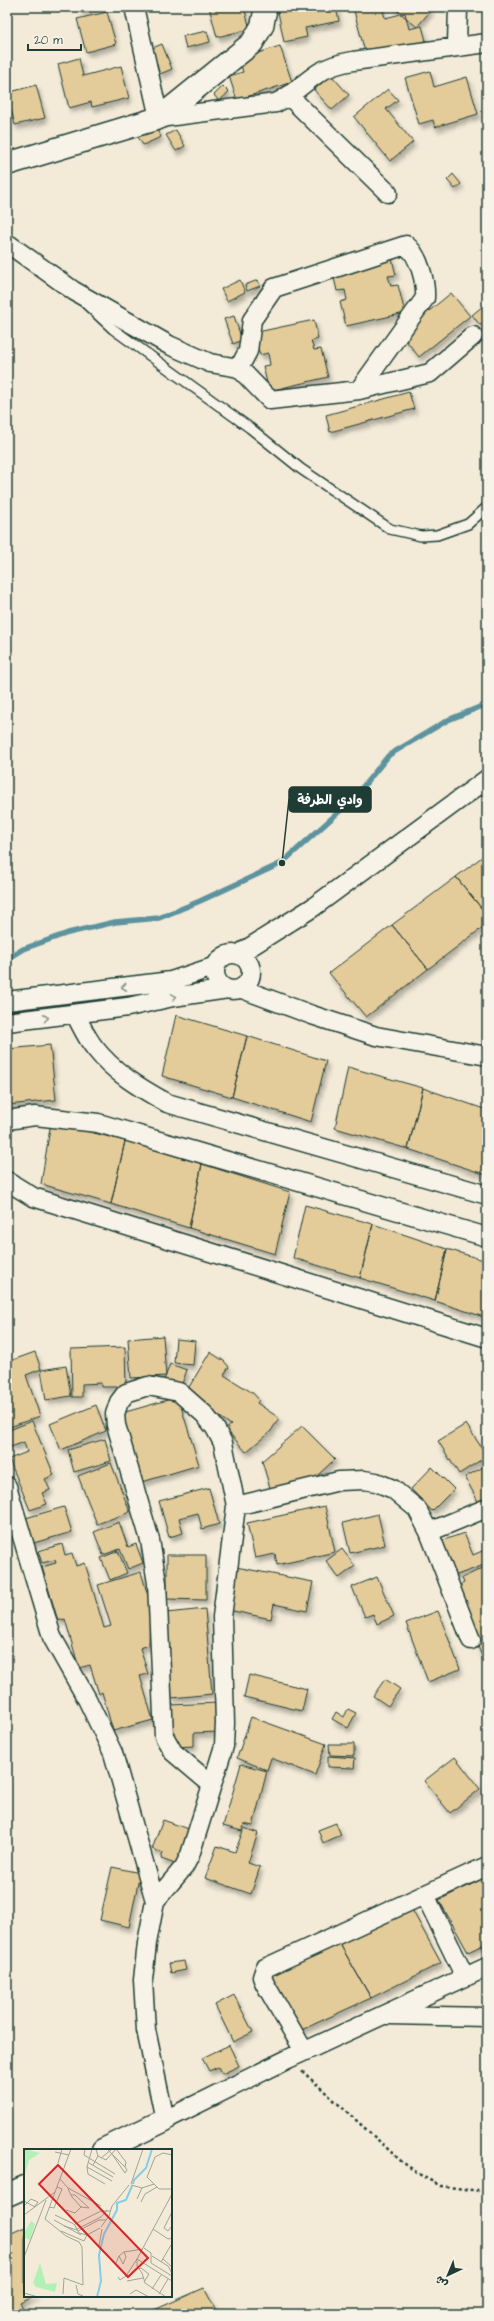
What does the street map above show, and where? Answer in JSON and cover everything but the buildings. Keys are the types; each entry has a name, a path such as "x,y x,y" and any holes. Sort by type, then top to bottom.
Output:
{"street":[{"path":"134,7 159,118"},
{"path":"159,118 252,43 262,26 266,7"},
{"path":"457,45 458,7"},
{"path":"7,164 159,118 276,103 289,96 319,73 335,65 457,45 487,43"},
{"path":"289,96 388,193"},
{"path":"7,243 74,291 191,356 210,363 239,368 270,400 359,390 430,373 473,336"},
{"path":"239,368 248,351 252,320 274,288 406,245 415,254 426,292 425,298 359,390"},
{"path":"7,1001 158,984 182,978 216,966 225,955 239,954 312,908 487,779"},
{"path":"7,1022 75,1014 235,989 251,978 252,970 250,963 239,954"},
{"path":"216,966 217,980 235,989 312,1015 376,1036 487,1056"},
{"path":"75,1014 93,1046 110,1064 127,1078 167,1103 487,1195"},
{"path":"7,1120 35,1116 98,1123 487,1237"},
{"path":"7,1181 33,1197 487,1338"},
{"path":"155,1901 187,1861 212,1785 225,1735 222,1617 236,1506 223,1443 215,1428 204,1414 179,1392 148,1386 126,1393 119,1402 115,1414 116,1425 154,1559 157,1584 164,1736 172,1752 212,1785"},
{"path":"236,1506 339,1481 364,1480 376,1482 393,1489 417,1510 429,1532 471,1640"},
{"path":"7,1486 52,1637 87,1699 113,1753 155,1901 147,1943 144,1980 146,2030 165,2120"},
{"path":"429,1532 487,1508"},
{"path":"304,2051 265,1984 262,1977 265,1968 487,1866"},
{"path":"425,1895 465,1977"},
{"path":"105,2149 304,2051 487,1967"},
{"path":"383,2015 487,2017"},
{"path":"7,2195 24,2187"}],"lane":[{"path":"74,291 93,313 113,330 250,428 301,469 390,528 405,534 421,536 437,535 453,531 468,524 487,507"}],"path":[{"path":"288,2059 401,2161 422,2176 442,2186 487,2192"}],"waterway":[{"path":"7,959 23,949 68,933 115,922 159,918 200,901 282,863 352,800 389,755 448,720 487,704"}],"place":[{"name":"وادي الطرفة","path":"282,863"}]}
